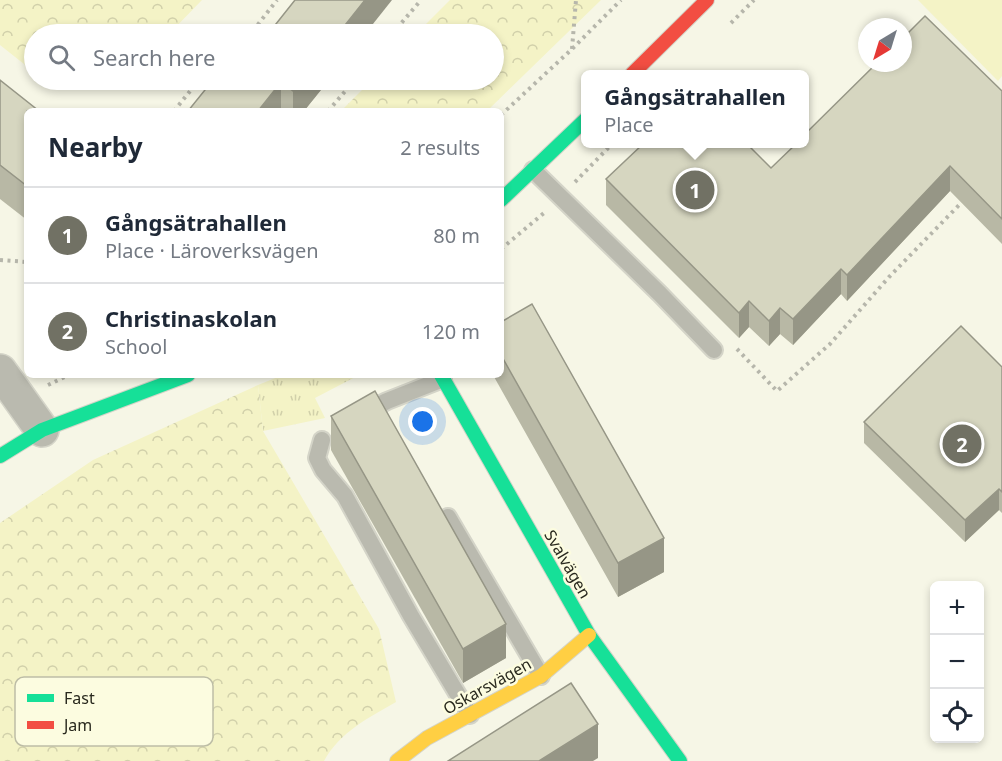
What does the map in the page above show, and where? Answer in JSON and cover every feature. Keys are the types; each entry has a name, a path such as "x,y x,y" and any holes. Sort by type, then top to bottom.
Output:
{"street":[{"path":"637,70 706,0"},
{"path":"504,197 581,123"},
{"path":"0,371 42,430"},
{"path":"0,456 42,430 180,378"},
{"name":"Svalvägen","path":"443,378 589,635 680,761"},
{"name":"Oskarsvägen","path":"397,761 427,738 541,676 589,635"}],"lane":[{"path":"533,170 714,350"},
{"path":"349,421 440,378"},
{"path":"322,440 317,458 323,470 345,496 411,616 470,715"},
{"path":"448,517 541,676"}],"path":[{"path":"258,24 277,0"},
{"path":"401,24 421,0"},
{"path":"572,49 576,0"},
{"path":"504,112 621,0"},
{"path":"176,108 191,90"},
{"path":"331,108 346,90"},
{"path":"714,350 735,347 777,391 830,344 889,277 970,194"},
{"path":"0,260 24,262"}],"green space":[{"path":"0,0 202,0 179,24 24,24 24,64 0,45"},
{"path":"450,0 601,0 490,108 344,108 362,90 504,90 504,24 426,24"},
{"path":"918,0 1002,0 1002,76 998,81"},
{"path":"276,378 353,378 315,398 325,418 263,431 258,385"},
{"path":"258,385 263,431 379,629 396,702 346,734 324,761 0,761 0,523 93,460"}],"building":[{"path":"295,0 365,0 346,24 276,24"},
{"path":"925,16 1002,91 1002,219 950,166 847,275 841,269 793,319 780,308 769,321 749,301 739,313 606,179 639,148 751,148 771,168 792,148 809,148 809,130 868,72 912,72 912,29"},
{"path":"0,80 35,108 24,108 24,184 0,165"},
{"path":"205,90 275,90 260,108 190,108"},
{"path":"532,304 664,538 618,563 504,360 504,320"},
{"path":"961,326 1002,367 1002,492 999,489 965,520 864,422"},
{"path":"375,391 506,624 463,649 331,416"},
{"path":"571,683 598,724 539,761 448,761"}],"traffic: fast":[{"path":"504,197 581,124"},
{"path":"0,456 42,430 180,378"},
{"path":"443,378 589,635 680,761"}],"traffic: slow":[{"path":"397,761 427,738 541,676 589,635"}],"traffic: jam":[{"path":"636,70 707,0"}],"place":[{"name":"Gångsätrahallen","path":"695,190"},
{"name":"Christinaskolan","path":"962,444"}]}
